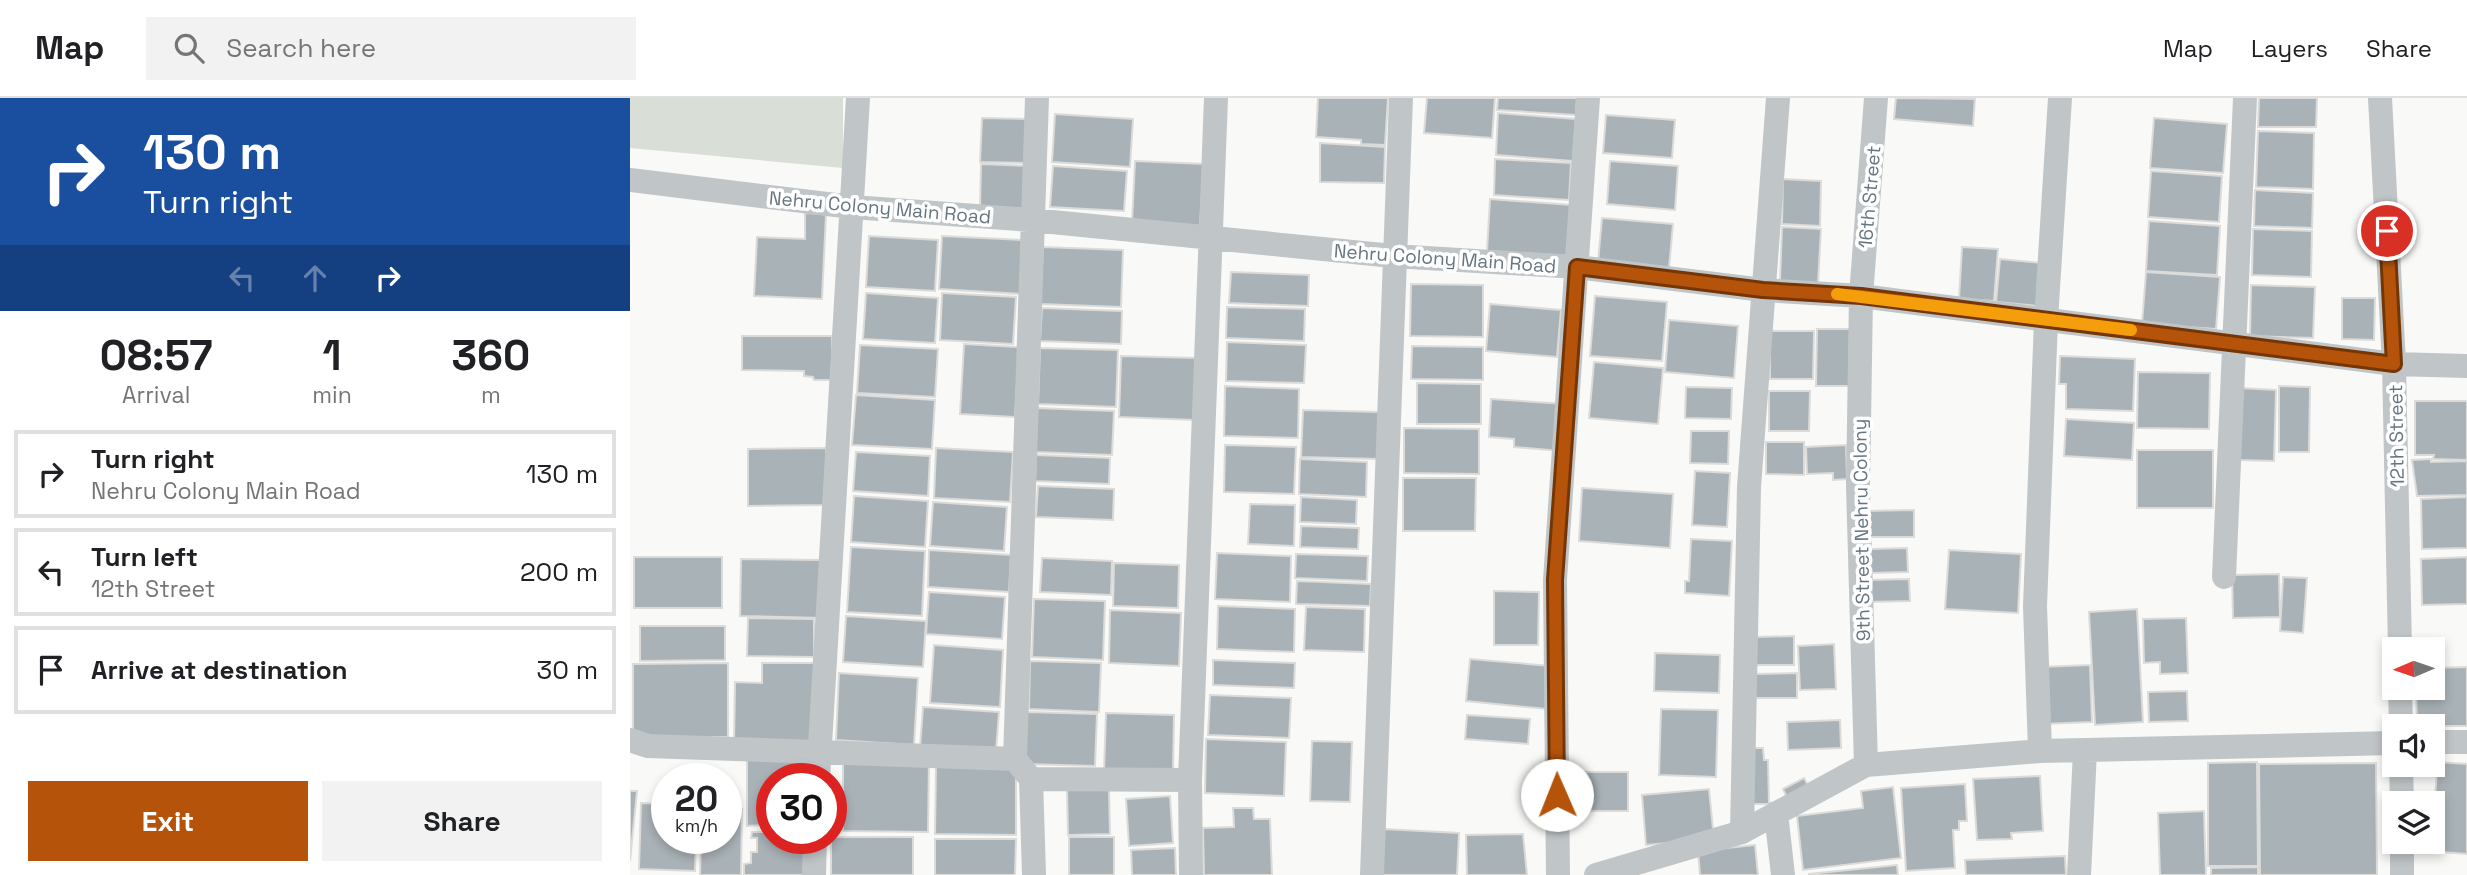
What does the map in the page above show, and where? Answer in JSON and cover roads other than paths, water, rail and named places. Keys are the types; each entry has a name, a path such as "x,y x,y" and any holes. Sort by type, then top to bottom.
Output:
{"street":[{"path":"819,763 858,98"},
{"path":"1034,875 1031,779 1015,758 1037,98"},
{"path":"1191,875 1190,780 1216,98"},
{"path":"1372,875 1393,256 1401,98"},
{"path":"1558,875 1555,580 1588,98"},
{"path":"1742,832 1749,487 1778,98"},
{"name":"16th Street","path":"1861,296 1876,98"},
{"path":"2040,751 2035,606 2046,320 2060,98"},
{"path":"2224,577 2232,342 2245,98"},
{"name":"12th Street","path":"2380,98 2394,364 2400,637"},
{"name":"Nehru Colony Main Road","path":"630,180 852,207 1032,220 1393,256 1577,267 1763,290 1861,296 2394,364 2467,366"},
{"name":"9th Street Nehru Colony","path":"1861,296 1858,486 1866,765"},
{"path":"630,740 648,746 1015,758"},
{"path":"2445,743 2467,742"},
{"path":"1596,875 1742,832 1866,765 2040,751 2382,743"},
{"path":"2079,875 2085,751"},
{"path":"1031,779 1190,780"},
{"path":"1776,813 1783,875"},
{"path":"814,875 815,854"},
{"path":"2402,854 2402,875"}]}
